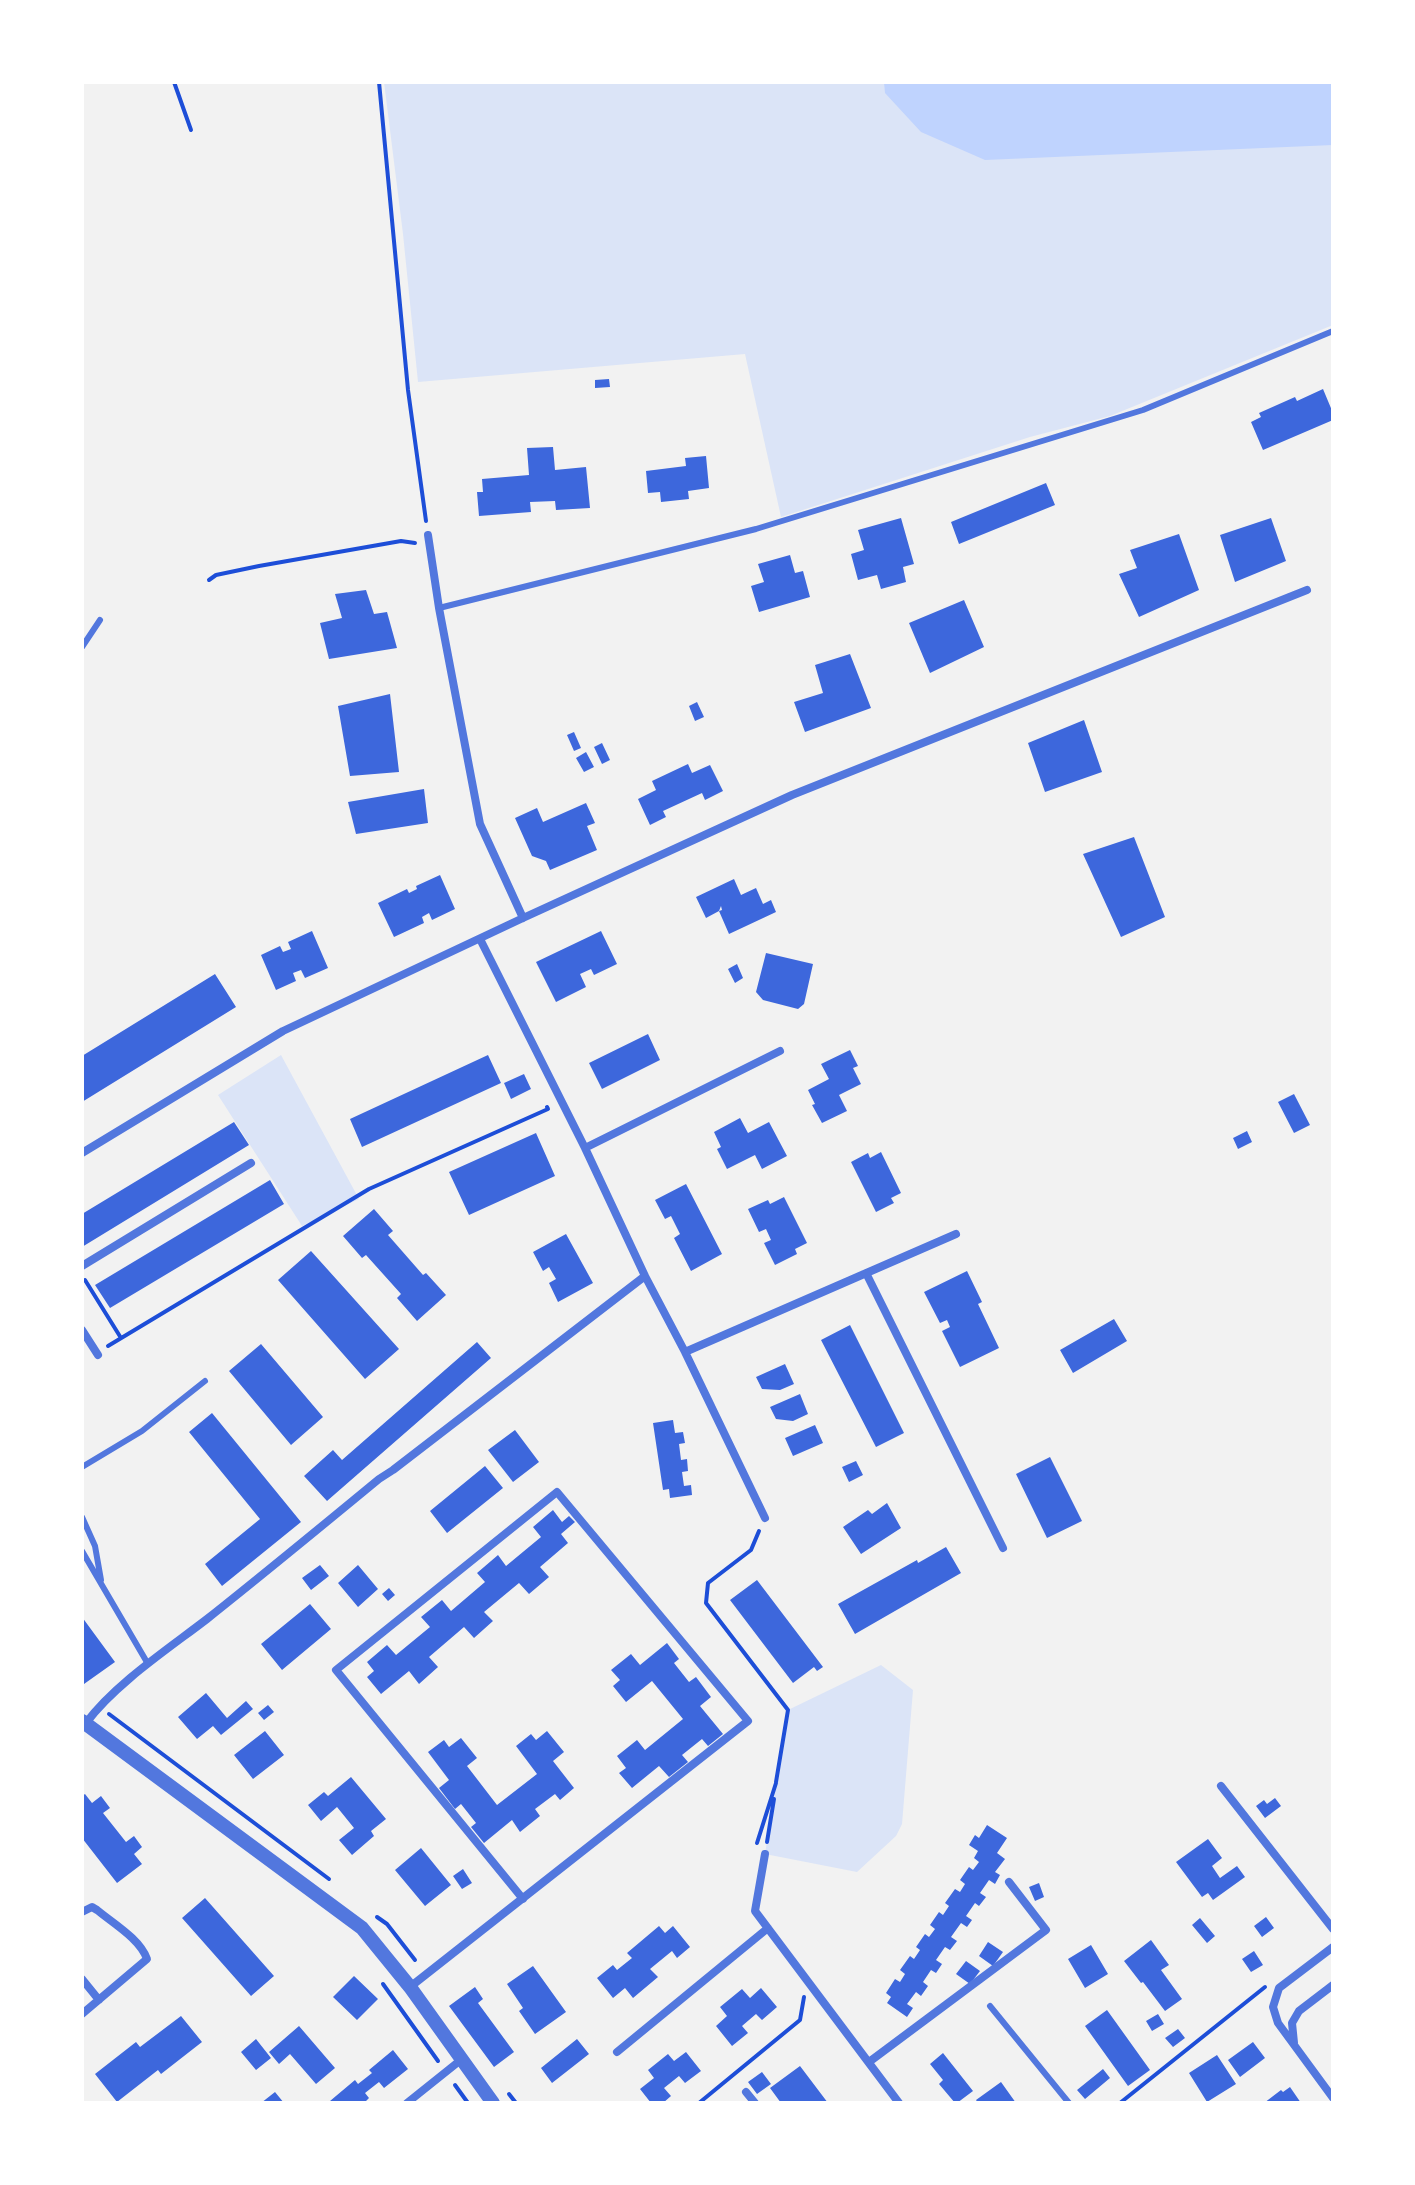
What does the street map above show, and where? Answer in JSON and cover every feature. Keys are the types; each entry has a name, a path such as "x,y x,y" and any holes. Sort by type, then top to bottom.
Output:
{"street":[{"path":"428,540 480,824 523,918"},
{"path":"82,1153 283,1031 523,918 792,795 1307,590"},
{"path":"480,939 765,1518"},
{"path":"585,1148 780,1051"},
{"path":"82,1266 251,1163"},
{"path":"685,1352 956,1234"},
{"path":"866,1273 1003,1548"},
{"path":"493,2103 410,1987 362,1928 84,1722 148,1664 268,1571 379,1479 645,1276"},
{"path":"82,1330 97,1354"},
{"path":"410,1987 523,1899 748,1721 557,1492 336,1670 523,1899"},
{"path":"1221,1786 1333,1929"},
{"path":"765,1854 755,1911 899,2103"},
{"path":"869,2062 1046,1930 1009,1882"},
{"path":"82,1912 92,1907 97,1910 137,1944 147,1959 82,2014"},
{"path":"617,2052 768,1928"},
{"path":"1333,1947 1279,1988 1273,2007 1278,2023 1333,2098"},
{"path":"82,1979 99,2000"},
{"path":"1294,2043 1292,2023 1299,2011 1333,1985"},
{"path":"407,2103 462,2059"},
{"path":"746,2092 755,2103"}],"lane":[{"path":"439,608 756,529 1128,415 1333,331"},
{"path":"82,647 100,620"},
{"path":"82,1467 142,1431 205,1381"},
{"path":"82,1517 95,1546 101,1584"},
{"path":"82,1551 148,1664"},
{"path":"990,2006 1069,2103"}],"path":[{"path":"174,82 191,130"},
{"path":"209,580 216,575 259,566 401,541 428,540 408,390 379,82"},
{"path":"97,1354 369,1189 548,1109"},
{"path":"82,1274 121,1338"},
{"path":"765,1518 751,1550 708,1583 706,1603 788,1710 765,1854"},
{"path":"107,1713 337,1886"},
{"path":"755,1849 776,1783"},
{"path":"375,1915 387,1924 415,1960"},
{"path":"375,1974 440,2063"},
{"path":"1120,2103 1273,1980"},
{"path":"699,2103 800,2020 804,1997"},
{"path":"455,2085 468,2103"}],"shaded area":[{"path":"384,82 1333,82 1333,325 1110,416 1030,437 781,517 745,354 418,382"},
{"path":"281,1055 359,1199 302,1226 218,1095"},
{"path":"881,1665 913,1690 902,1824 896,1836 857,1872 765,1854 788,1710"}],"water":[{"path":"884,82 1333,82 1333,145 985,160 921,132 885,93"}],"building":[{"path":"609,379 610,387 595,388 595,380"},
{"path":"1323,389 1333,420 1263,450 1251,422 1261,417 1259,413"},
{"path":"553,447 555,470 586,467 590,508 556,510 555,501 530,502 531,512 479,516 477,492 483,492 482,479 529,475 527,448"},
{"path":"706,456 709,488 688,491 689,499 661,502 660,492 648,493 646,471 686,466 685,458"},
{"path":"1046,483 1055,505 959,544 951,522"},
{"path":"901,518 914,564 903,567 906,582 881,589 877,575 858,580 851,554 864,550 858,530"},
{"path":"1271,518 1286,561 1235,582 1220,535"},
{"path":"1179,534 1199,590 1139,617 1119,574 1137,568 1130,550"},
{"path":"790,555 795,573 803,571 810,597 759,612 751,586 764,582 758,564"},
{"path":"366,590 374,614 387,612 397,648 329,659 320,623 342,618 335,594"},
{"path":"964,600 984,647 930,673 909,623"},
{"path":"850,654 871,708 805,732 794,702 823,693 815,665"},
{"path":"390,694 399,772 350,776 338,706"},
{"path":"697,702 704,717 695,721 689,706"},
{"path":"1084,720 1102,772 1045,792 1028,743"},
{"path":"574,732 581,748 574,751 567,735"},
{"path":"602,743 610,760 602,764 594,747"},
{"path":"586,752 594,767 584,772 576,758"},
{"path":"688,764 692,773 710,765 723,791 705,800 702,793 663,811 666,817 650,825 638,799 656,790 652,781"},
{"path":"424,789 428,823 356,834 348,802"},
{"path":"586,803 595,823 587,826 597,850 550,870 546,861 532,856 515,818 537,808 543,822"},
{"path":"1134,837 1165,917 1121,937 1083,854"},
{"path":"440,875 455,909 432,920 429,913 422,917 424,923 394,937 378,903 407,889 409,893 417,889 416,886"},
{"path":"734,879 741,895 756,888 763,904 771,900 776,912 729,934 719,911 706,918 696,897"},
{"path":"312,931 328,968 305,978 301,970 293,973 296,981 276,990 261,955 280,946 283,952 291,949 288,942"},
{"path":"601,931 617,964 594,975 591,969 580,974 586,987 556,1002 536,962"},
{"path":"766,953 813,964 804,1004 798,1009 763,1000 756,992"},
{"path":"737,964 743,978 735,983 728,969"},
{"path":"215,974 236,1007 82,1102 82,1056"},
{"path":"648,1034 660,1060 602,1089 589,1063"},
{"path":"850,1050 858,1066 853,1068 861,1084 839,1095 847,1111 822,1123 808,1090 829,1079 821,1064"},
{"path":"488,1055 501,1083 362,1147 350,1119"},
{"path":"524,1074 531,1089 511,1099 504,1083"},
{"path":"1294,1094 1310,1125 1294,1133 1278,1102"},
{"path":"740,1118 748,1133 769,1122 787,1156 762,1169 755,1155 727,1169 717,1149 721,1147 714,1132"},
{"path":"234,1122 249,1145 82,1247 82,1214"},
{"path":"1247,1131 1252,1142 1238,1149 1233,1138"},
{"path":"536,1133 555,1176 469,1215 449,1172"},
{"path":"881,1152 901,1193 891,1198 894,1203 876,1212 851,1162 868,1153 870,1158"},
{"path":"270,1180 284,1204 110,1308 95,1285"},
{"path":"686,1184 722,1254 691,1271 674,1238 680,1234 671,1216 665,1219 655,1200"},
{"path":"784,1197 807,1243 795,1249 797,1254 775,1265 764,1243 771,1240 766,1229 759,1232 748,1209"},
{"path":"374,1209 393,1231 388,1235 423,1275 426,1273 446,1295 417,1321 397,1298 401,1294 366,1255 362,1258 343,1236"},
{"path":"566,1234 593,1283 558,1302 549,1283 556,1279 549,1267 543,1271 533,1252"},
{"path":"311,1251 399,1349 365,1379 278,1280"},
{"path":"967,1271 982,1302 978,1304 999,1348 960,1367 942,1331 950,1327 947,1320 940,1323 924,1292"},
{"path":"1114,1319 1127,1341 1073,1373 1060,1350"},
{"path":"850,1325 904,1433 876,1447 821,1340"},
{"path":"477,1342 491,1358 327,1501 304,1476 333,1450 342,1460"},
{"path":"261,1344 323,1417 291,1445 229,1371"},
{"path":"785,1364 794,1384 780,1390 762,1389 756,1377"},
{"path":"800,1394 808,1414 793,1421 776,1419 770,1407"},
{"path":"212,1413 301,1522 222,1586 205,1564 260,1519 189,1432"},
{"path":"673,1420 675,1433 683,1432 685,1443 679,1444 681,1460 687,1459 688,1471 682,1472 684,1486 691,1485 692,1495 670,1498 669,1489 663,1490 653,1423"},
{"path":"815,1425 823,1443 793,1456 785,1438"},
{"path":"515,1430 539,1462 513,1482 488,1450"},
{"path":"1050,1457 1082,1521 1047,1538 1016,1474"},
{"path":"856,1461 863,1475 849,1482 842,1467"},
{"path":"485,1466 503,1488 447,1533 430,1511"},
{"path":"887,1503 901,1528 861,1554 843,1527 868,1510 872,1514"},
{"path":"553,1510 562,1522 569,1516 575,1522 561,1534 568,1543 540,1567 549,1577 529,1594 519,1583 484,1612 493,1621 474,1638 464,1627 429,1657 438,1667 419,1684 409,1671 381,1694 367,1677 374,1671 367,1662 387,1645 396,1655 430,1627 421,1617 442,1600 451,1611 485,1582 477,1573 498,1555 506,1566 541,1537 533,1527"},
{"path":"946,1547 961,1573 855,1634 838,1604"},
{"path":"320,1565 329,1576 311,1590 302,1578"},
{"path":"358,1565 378,1589 358,1607 338,1583"},
{"path":"757,1580 823,1667 817,1671 814,1667 793,1683 730,1600"},
{"path":"389,1588 395,1595 388,1601 382,1594"},
{"path":"310,1604 331,1629 282,1670 261,1644"},
{"path":"82,1617 115,1662 84,1684 82,1681"},
{"path":"667,1643 679,1659 674,1663 689,1682 696,1677 711,1697 700,1706 723,1734 708,1746 702,1739 682,1755 688,1762 669,1777 659,1766 632,1788 619,1773 626,1768 617,1756 637,1740 645,1750 683,1719 652,1681 626,1702 613,1686 620,1680 611,1670 631,1654 640,1665"},
{"path":"206,1693 227,1718 246,1701 253,1709 221,1735 213,1726 197,1739 178,1717"},
{"path":"268,1705 274,1712 264,1720 258,1713"},
{"path":"265,1731 284,1755 253,1779 234,1755"},
{"path":"547,1731 564,1752 553,1761 574,1788 560,1800 555,1794 535,1809 540,1816 520,1832 512,1820 484,1843 471,1827 476,1823 461,1804 455,1809 439,1788 449,1780 428,1752 444,1740 449,1747 461,1738 477,1758 467,1766 497,1805 537,1774 516,1746 531,1734 536,1740"},
{"path":"351,1777 386,1819 371,1831 374,1836 352,1855 339,1840 354,1828 337,1807 321,1821 308,1805 324,1792 328,1796"},
{"path":"85,1794 92,1803 101,1796 110,1808 103,1813 126,1842 134,1836 142,1847 134,1854 142,1864 117,1883 82,1838 82,1796"},
{"path":"1275,1798 1281,1806 1265,1818 1256,1806 1264,1800 1267,1804"},
{"path":"987,1825 1007,1838 997,1853 1005,1859 995,1872 1000,1875 995,1884 989,1880 980,1893 986,1897 979,1906 975,1903 966,1916 972,1920 967,1927 961,1923 951,1937 957,1941 950,1950 945,1947 936,1960 942,1964 936,1973 931,1970 923,1982 928,1986 921,1996 916,1992 907,2004 913,2008 907,2017 887,2003 891,1997 886,1993 895,1979 900,1982 905,1974 900,1970 910,1956 914,1959 920,1950 916,1947 925,1934 929,1937 935,1929 930,1925 939,1912 943,1915 949,1906 945,1903 955,1889 960,1892 965,1884 960,1880 969,1867 973,1870 979,1862 974,1858 978,1851 969,1845 975,1835 979,1838"},
{"path":"1208,1839 1222,1858 1212,1866 1220,1878 1237,1866 1245,1877 1213,1900 1208,1893 1202,1897 1176,1862"},
{"path":"421,1848 451,1885 425,1906 395,1870"},
{"path":"463,1869 472,1883 462,1889 453,1876"},
{"path":"1039,1883 1044,1897 1035,1901 1029,1887"},
{"path":"205,1898 274,1976 251,1996 182,1918"},
{"path":"1266,1917 1274,1928 1262,1937 1254,1926"},
{"path":"1200,1918 1215,1936 1207,1943 1192,1925"},
{"path":"659,1926 665,1933 673,1926 690,1947 677,1958 672,1951 650,1969 658,1977 633,1998 625,1988 613,1998 597,1978 613,1965 617,1970 632,1958 627,1953"},
{"path":"1151,1940 1169,1965 1161,1970 1182,1999 1165,2011 1124,1961"},
{"path":"988,1942 1003,1952 993,1966 979,1956"},
{"path":"1091,1945 1108,1974 1085,1988 1068,1959"},
{"path":"1254,1951 1263,1965 1251,1972 1242,1959"},
{"path":"966,1961 980,1971 970,1984 956,1974"},
{"path":"533,1966 566,2012 535,2034 519,2011 523,2008 507,1984"},
{"path":"354,1976 378,1999 357,2020 333,1997"},
{"path":"475,1987 483,1999 478,2003 514,2052 494,2067 449,2006"},
{"path":"761,1988 777,2007 762,2020 756,2014 742,2026 748,2033 732,2046 716,2026 727,2016 720,2007 742,1989 750,1998"},
{"path":"1107,2010 1150,2070 1128,2086 1085,2026"},
{"path":"1158,2014 1164,2024 1152,2031 1146,2021"},
{"path":"181,2016 202,2042 161,2074 158,2070 117,2102 95,2074 136,2042 140,2047"},
{"path":"299,2026 335,2068 316,2084 290,2054 279,2064 269,2052"},
{"path":"1178,2029 1185,2038 1173,2047 1165,2038"},
{"path":"256,2039 271,2058 256,2070 241,2052"},
{"path":"577,2039 589,2054 552,2083 541,2068"},
{"path":"1253,2042 1265,2058 1240,2077 1228,2060"},
{"path":"393,2050 408,2069 384,2088 379,2082 365,2093 369,2098 364,2103 330,2101 355,2080 358,2084 372,2073 369,2070"},
{"path":"686,2052 701,2071 685,2083 679,2076 664,2088 671,2096 663,2103 651,2103 640,2089 654,2078 648,2070 668,2054 674,2061"},
{"path":"943,2053 973,2091 957,2103 939,2084 943,2080 930,2064"},
{"path":"1217,2055 1236,2084 1207,2102 1189,2073"},
{"path":"800,2066 828,2103 781,2103 770,2088"},
{"path":"1103,2069 1110,2078 1085,2099 1077,2090"},
{"path":"762,2072 771,2084 757,2094 748,2082"},
{"path":"1001,2082 1016,2103 978,2103 976,2100"},
{"path":"1290,2087 1301,2103 1264,2103 1281,2090 1283,2092"},
{"path":"275,2092 284,2103 261,2103"}]}
